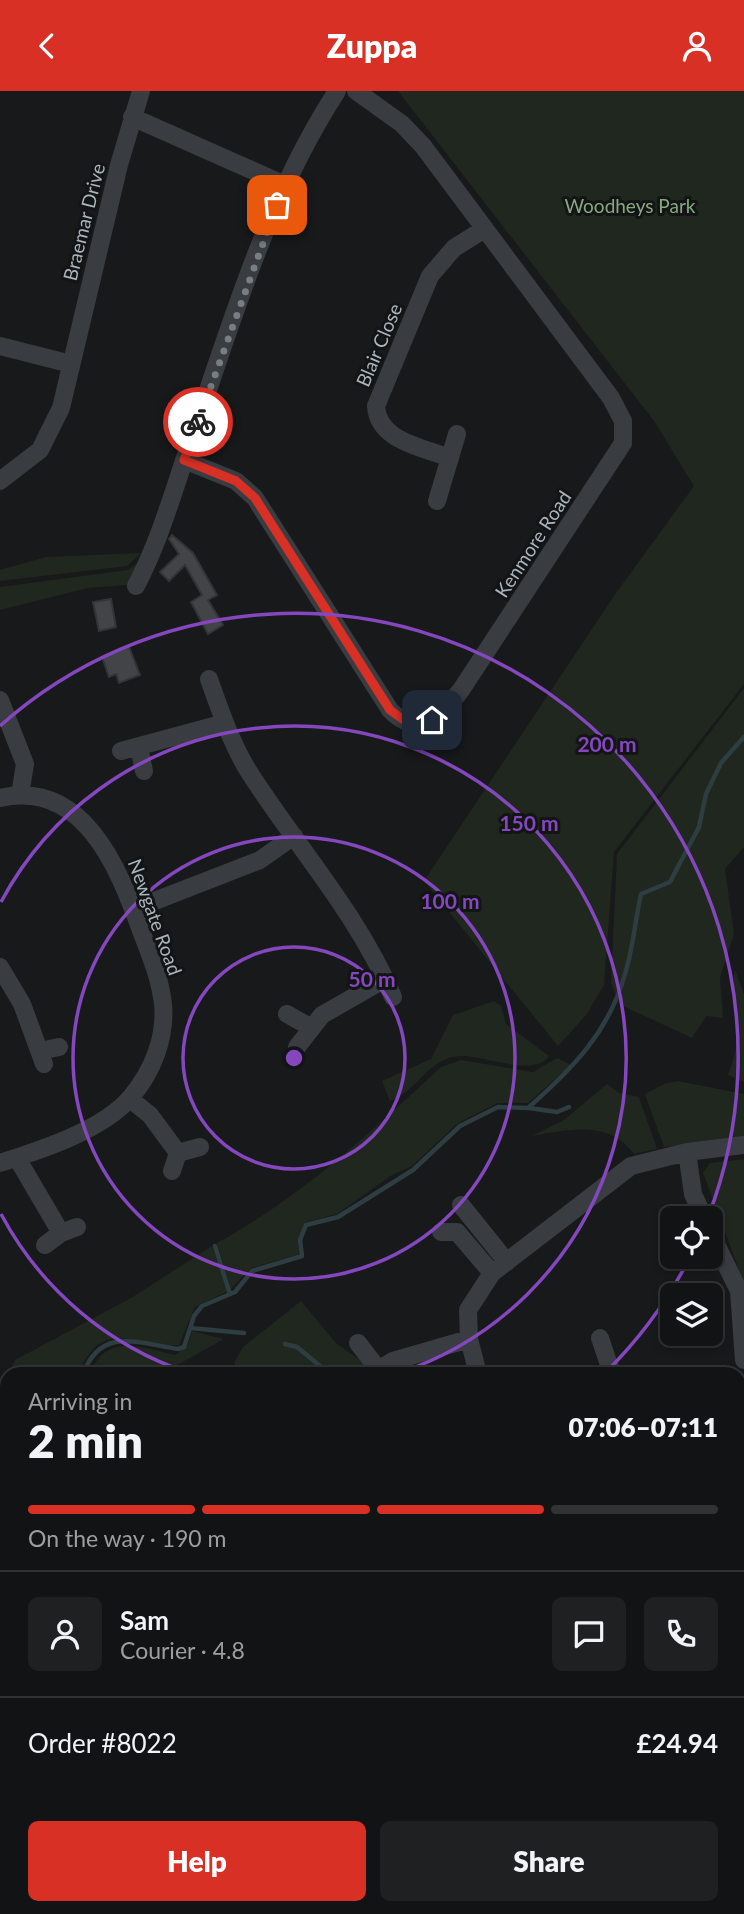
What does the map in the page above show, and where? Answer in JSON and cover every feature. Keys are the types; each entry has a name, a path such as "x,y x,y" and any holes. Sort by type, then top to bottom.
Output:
{"street":[{"name":"Braemar Drive","path":"0,481 40,450 61,408 132,117 141,91"},
{"path":"136,586 159,539 184,460 285,185 337,91"},
{"name":"Kenmore Road","path":"184,460 246,488 390,710 409,724 432,720 461,690 614,458 625,432 619,411 573,345 483,230 422,146 402,124 356,91"},
{"path":"132,117 285,185"},
{"name":"Blair Close","path":"450,458 393,436 382,428 377,418 376,405 430,276 454,248 483,230"},
{"path":"0,347 71,364"},
{"path":"437,501 457,434"},
{"path":"209,679 225,723 250,772 351,916 377,958 393,997"},
{"path":"0,700 25,764 20,795"},
{"path":"121,751 225,723"},
{"path":"139,747 144,771"},
{"name":"Newgate Road","path":"0,798 20,795 42,797 60,806 93,831 117,868 134,909 157,972 163,1004 158,1050 151,1067 130,1099 63,1141 8,1160"},
{"path":"134,909 260,860 294,836"},
{"path":"0,967 22,1004 42,1057 59,1047"},
{"path":"297,1047 310,1027 342,1002 386,979"},
{"path":"287,1014 310,1027"},
{"path":"130,1099 150,1115 178,1153"},
{"path":"476,1367 469,1339 468,1310 479,1290 500,1267 621,1171 631,1166 687,1152 744,1146"},
{"path":"178,1153 200,1147"},
{"path":"687,1152 693,1194 698,1206"},
{"path":"172,1171 178,1153"},
{"path":"8,1160 69,1230 45,1245"},
{"path":"461,1205 500,1267"},
{"path":"441,1232 457,1232 500,1267"},
{"path":"723,1258 739,1291 744,1360"},
{"path":"600,1338 610,1367"},
{"path":"383,1367 400,1359 469,1339"},
{"path":"358,1343 373,1367"}],"green space":[{"name":"Woodheys Park","path":"398,91 744,91 744,684 614,852 604,985 587,1014 558,1046 424,881 616,593 694,486 654,421"},
{"path":"141,553 127,566 0,581 0,570 46,557"},
{"path":"143,559 127,585 88,588 0,610 0,587 128,570"},
{"path":"744,688 744,847 725,869 734,934 720,978 723,1018 706,1016 692,1038 619,1004 611,983 617,854"},
{"path":"735,970 744,994 744,1082 728,1075 738,1037 733,986"},
{"path":"494,1001 501,1006 506,1024 549,1056 532,1065 461,1056 450,1058 431,1068 408,1090 390,1101 382,1081 431,1059 453,1015"},
{"path":"557,1058 571,1065 528,1103 498,1103 458,1123 412,1166 392,1175 337,1214 306,1222 298,1240 299,1254 251,1268 231,1289 217,1243 248,1225 334,1163 441,1067 461,1060 533,1072"},
{"path":"678,1081 744,1094 744,1137 664,1147 645,1094 664,1084"},
{"path":"607,1084 619,1093 639,1097 657,1149 634,1154 624,1143 600,1131 559,1131 532,1136 564,1120"},
{"path":"744,1159 744,1283 723,1227 723,1206 715,1206 703,1173 710,1163"},
{"path":"212,1246 228,1291 195,1307 179,1345 109,1340 98,1345 82,1367 12,1367 15,1360 131,1298"},
{"path":"301,1301 336,1343 364,1363 363,1367 237,1367 234,1363 243,1347"},
{"path":"192,1331 224,1339 174,1367 94,1367 105,1353 115,1348 137,1347 175,1355 188,1345"}],"building":[{"path":"172,535 193,553 217,595 208,600 223,625 208,634 191,602 202,595 185,565 169,581 160,572 179,554 169,539"},
{"path":"111,599 116,627 99,631 93,602"},
{"path":"129,647 140,675 119,683 116,674 109,677 102,657"}],"waterway":[{"path":"87,1367 100,1349 110,1343 122,1341 178,1349 184,1347 194,1316 202,1306 235,1292 252,1271 302,1256 300,1240 306,1225 338,1217 413,1170 460,1126 498,1107 528,1108 559,1079 599,1032 618,995 630,955 641,894 670,882 699,827 706,794 721,763 744,737"},
{"path":"529,1108 557,1112 569,1107"},
{"path":"215,1246 230,1294"},
{"path":"190,1328 244,1333"},
{"path":"285,1344 297,1347 320,1366"}],"way so far":[{"path":"198,422 277,205"}],"route":[{"path":"198,422 184,460 236,481 246,488 255,498 390,710 409,724 432,720"}]}
